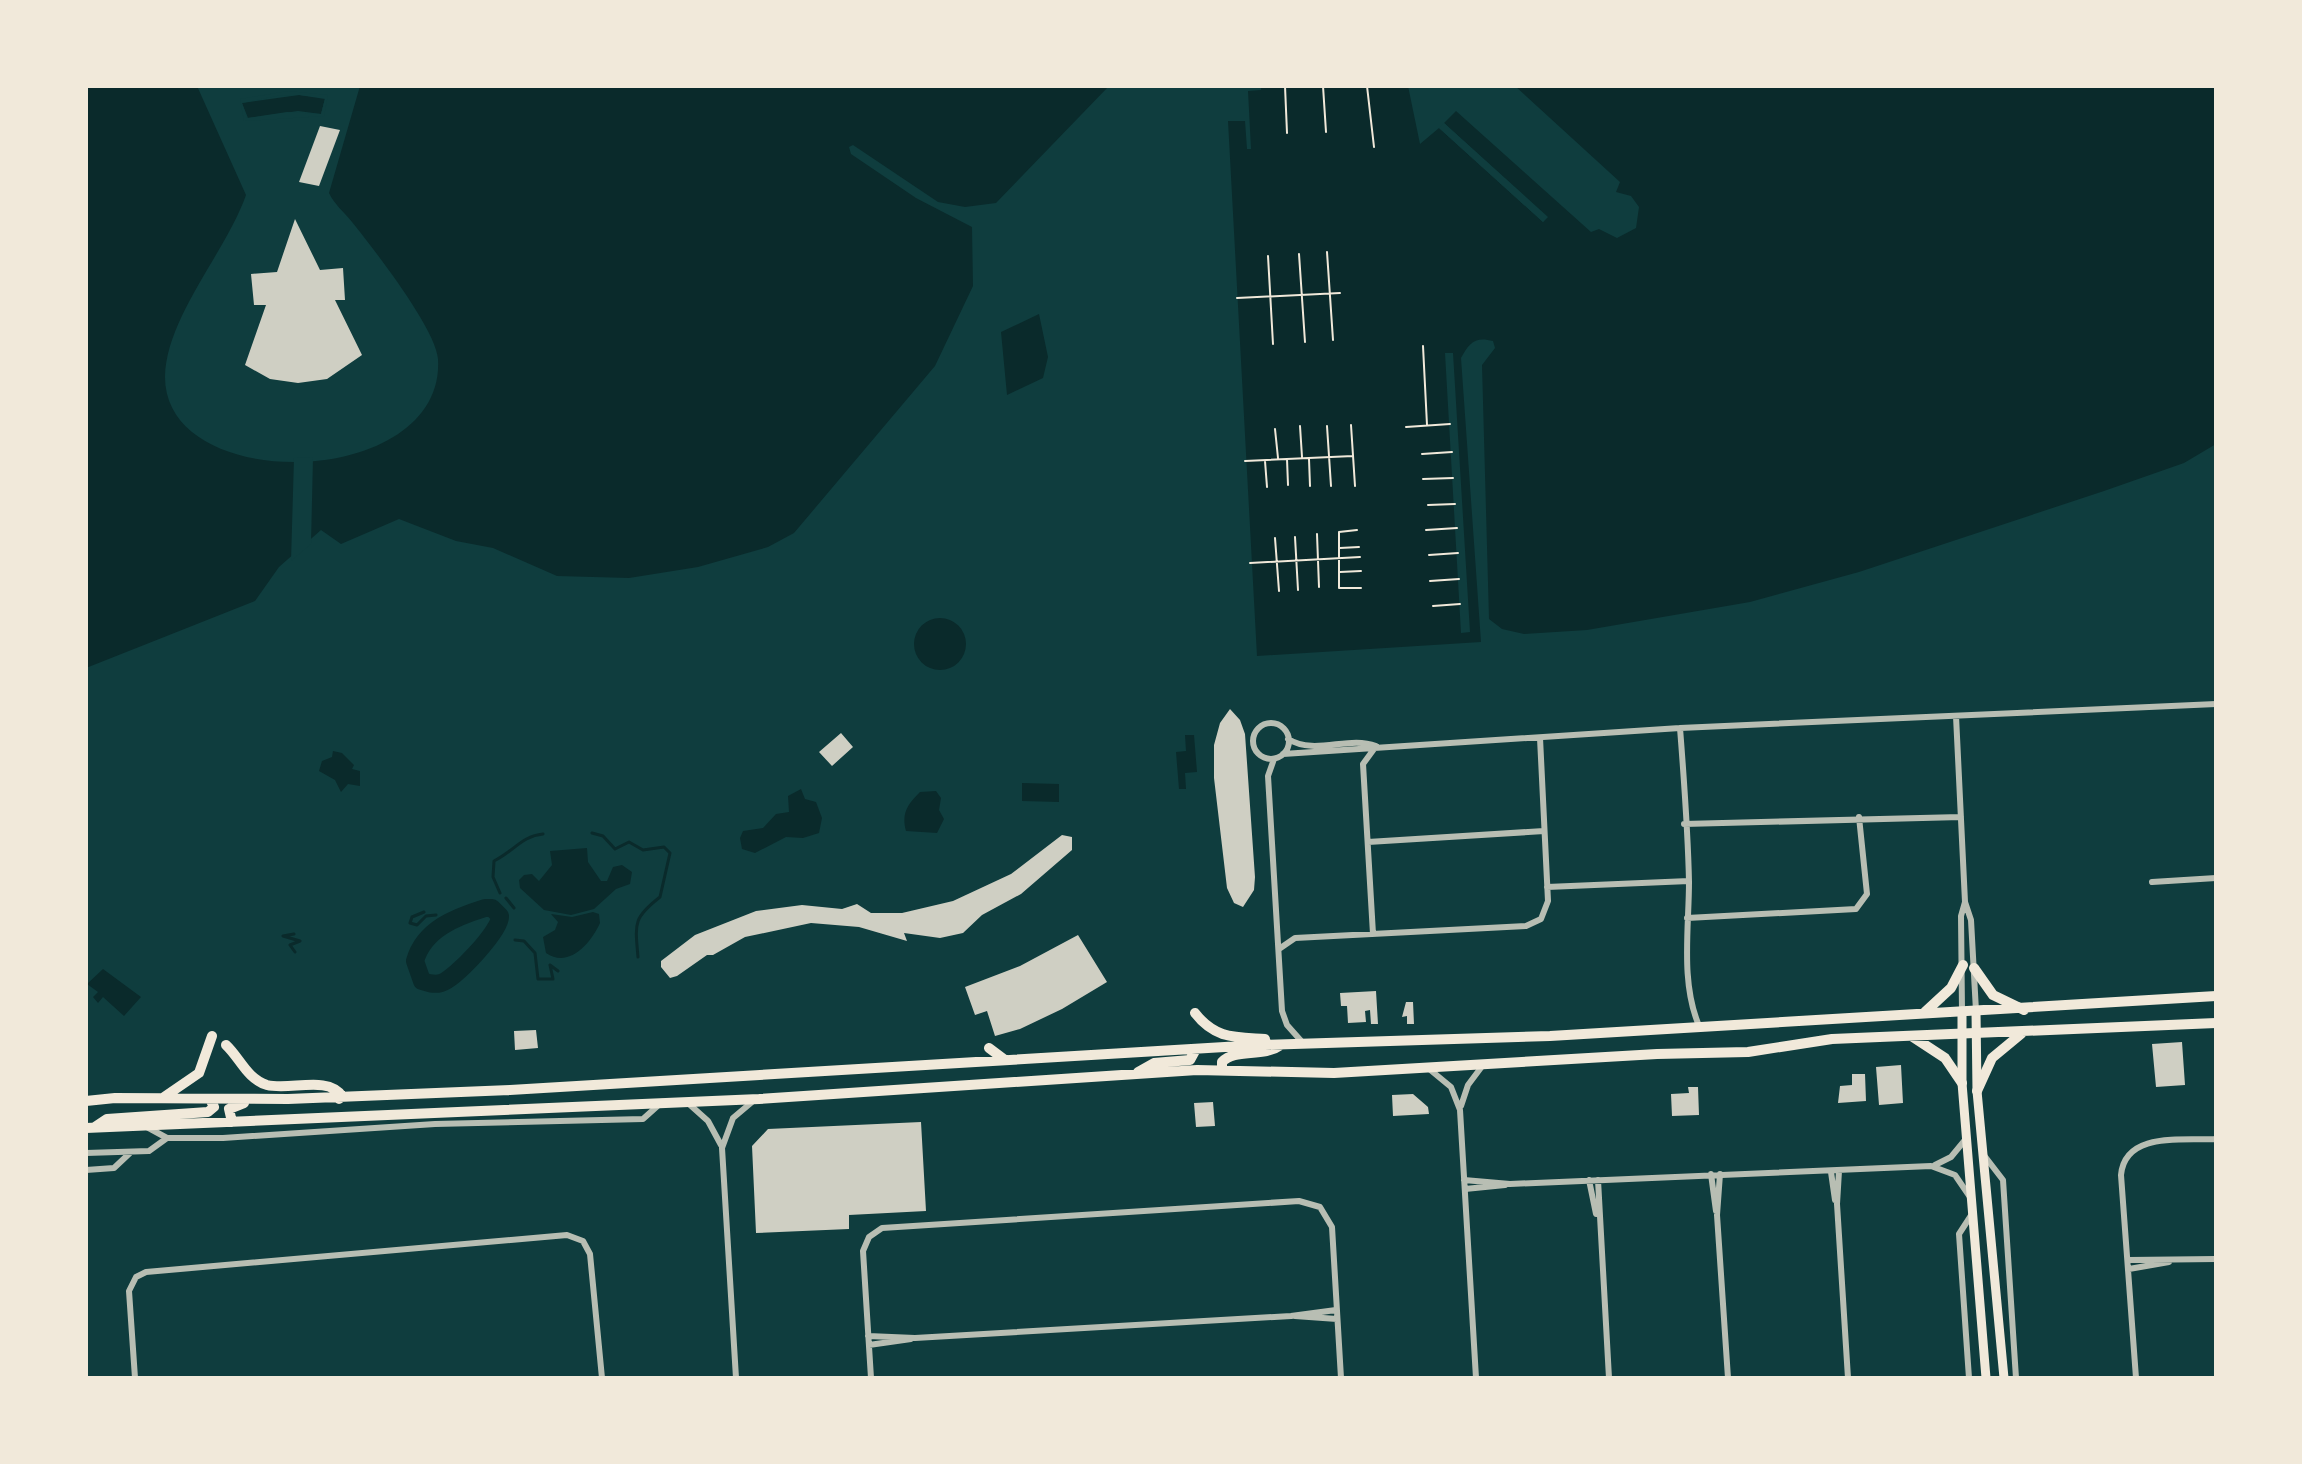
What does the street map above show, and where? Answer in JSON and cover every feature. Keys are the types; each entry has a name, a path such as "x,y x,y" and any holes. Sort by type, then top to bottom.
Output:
{"main road":[{"path":"1925,1012 1951,988 1968,966 1993,995 2025,1010"},
{"path":"86,1101 510,1090 1282,1044 1700,1028 2216,996"},
{"path":"1962,1011 1962,1083 1986,1378"},
{"path":"1976,1011 1977,1091 2004,1378"},
{"path":"1195,1013 1217,1034 1268,1039 1282,1044"},
{"path":"90,1128 759,1099 1222,1069 1334,1073 1748,1052 1832,1039 2216,1023"},
{"path":"1977,1091 1992,1058 2022,1033"},
{"path":"161,1099 199,1073 212,1036"},
{"path":"1912,1036 1945,1058 1962,1083"},
{"path":"1222,1069 1227,1057 1264,1054 1282,1044"},
{"path":"226,1045 258,1081 276,1086 330,1087 342,1096"},
{"path":"989,1048 1005,1060"},
{"path":"1136,1073 1154,1063 1190,1060 1196,1049"},
{"path":"232,1122 229,1109 239,1103 330,1101 342,1096"},
{"path":"90,1128 107,1119 208,1112 214,1107 210,1099"}],"street":[{"path":"1283,754 1288,739 1285,731 1273,724 1256,731 1253,741 1256,751 1264,758 1274,759 1283,754 1376,746 1680,728 2216,704"},
{"path":"1956,716 1965,902 1971,920 1962,1011"},
{"path":"1680,728 1689,881 1687,918 1693,1007 1700,1028"},
{"path":"1279,949 1295,938 1531,925 1546,911 1540,738"},
{"path":"1288,739 1308,747 1366,743 1376,746"},
{"path":"1373,934 1363,764 1376,746"},
{"path":"1348,750 1363,764"},
{"path":"1274,759 1268,776 1283,1016 1303,1043"},
{"path":"1684,824 1859,817 1961,817"},
{"path":"1687,918 1856,909 1867,894 1859,817"},
{"path":"1368,842 1544,831"},
{"path":"2152,882 2216,878"},
{"path":"1547,887 1689,881"},
{"path":"1965,902 1961,916 1976,1011"},
{"path":"1277,928 1295,938"},
{"path":"1460,1110 1468,1085 1483,1065"},
{"path":"1428,1068 1451,1087 1460,1110 1476,1378"},
{"path":"736,1378 722,1148 733,1118 759,1099"},
{"path":"142,1124 167,1138 435,1124 643,1119 663,1101"},
{"path":"684,1101 708,1121 722,1148"},
{"path":"86,1153 154,1150 167,1138"},
{"path":"1465,1189 1589,1180 1931,1166 1951,1157 1966,1138"},
{"path":"2136,1378 2121,1175 2127,1154 2151,1143 2216,1139"},
{"path":"86,1170 114,1168 132,1151"},
{"path":"1983,1154 2003,1180 2016,1378"},
{"path":"1931,1166 1955,1175 1971,1198"},
{"path":"1835,1171 1848,1378"},
{"path":"1711,1174 1717,1215 1728,1378"},
{"path":"1717,1215 1720,1174"},
{"path":"1464,1180 1508,1184"},
{"path":"1589,1180 1598,1217"},
{"path":"1598,1180 1609,1378"},
{"path":"871,1378 863,1251 869,1237 887,1226 1299,1201 1320,1207 1330,1222 1341,1378"},
{"path":"1969,1378 1959,1234 1972,1214"},
{"path":"135,1378 129,1291 136,1277 146,1272 567,1235 583,1241 590,1254 602,1378"},
{"path":"2129,1260 2216,1259"},
{"path":"2129,1269 2173,1261"},
{"path":"869,1345 915,1338 1291,1316 1336,1310"},
{"path":"1291,1316 1337,1319"},
{"path":"868,1336 915,1338"}],"path":[{"path":"1285,86 1287,133"},
{"path":"1323,86 1326,132"},
{"path":"1367,86 1374,147"},
{"path":"1327,252 1333,340"},
{"path":"1299,254 1305,342"},
{"path":"1268,256 1273,344"},
{"path":"1237,298 1340,293"},
{"path":"1423,346 1427,425"},
{"path":"1406,427 1450,424"},
{"path":"1351,425 1355,486"},
{"path":"1300,426 1302,458"},
{"path":"1327,426 1331,486"},
{"path":"1275,429 1278,459"},
{"path":"1422,454 1452,452"},
{"path":"1245,461 1353,456"},
{"path":"1309,458 1310,486"},
{"path":"1287,459 1288,485"},
{"path":"1265,460 1267,487"},
{"path":"1423,479 1453,478"},
{"path":"1428,505 1455,504"},
{"path":"1426,530 1457,528"},
{"path":"1357,530 1339,532 1339,588 1361,588"},
{"path":"1317,534 1319,587"},
{"path":"1295,537 1298,590"},
{"path":"1275,538 1279,591"},
{"path":"1339,548 1359,547"},
{"path":"1429,555 1458,553"},
{"path":"1250,563 1360,557"},
{"path":"1339,572 1361,571"},
{"path":"1430,581 1459,579"},
{"path":"1433,606 1460,604"}],"water":[{"path":"86,86 197,86 246,195 175,331 165,377 177,416 209,443 253,458 304,462 355,453 399,434 429,402 438,359 427,329 402,289 329,193 360,86 1109,86 996,203 965,207 938,202 853,145 849,147 851,154 916,198 972,227 973,286 935,366 794,533 768,547 698,567 629,578 557,576 493,548 456,541 399,519 341,544 321,530 279,567 255,601 86,668"},
{"path":"1261,86 1408,86 1420,144 1439,128 1543,222 1547,217 1444,123 1456,111 1591,232 1599,229 1617,238 1636,228 1639,207 1631,196 1616,192 1620,182 1515,86 2216,86 2216,444 2184,463 2104,491 1859,572 1750,602 1587,630 1524,634 1502,629 1489,619 1482,365 1495,348 1493,341 1477,340 1461,358 1481,642 1257,656 1228,121 1245,121 1247,149 1251,149 1248,91 1261,90"},
{"path":"299,95 325,98 321,114 298,111 248,118 242,103"},
{"path":"1039,314 1048,357 1043,378 1007,395 1001,332"},
{"path":"940,618 958,626 966,644 958,662 940,670 922,662 914,644 922,626"},
{"path":"1185,735 1194,735 1197,772 1185,773 1186,789 1179,789 1176,752 1186,751"},
{"path":"333,751 342,753 354,765 352,769 360,771 360,786 348,784 341,792 335,780 319,771 322,761 332,757"},
{"path":"1022,783 1059,784 1059,802 1022,801"},
{"path":"801,789 805,799 816,802 822,818 819,833 803,838 786,837 755,853 742,849 740,838 743,831 763,828 776,814 789,812 788,796"},
{"path":"936,791 941,798 939,810 944,819 937,833 906,831 905,814 912,801 920,792"},
{"path":"587,848 588,862 601,881 607,881 613,867 622,865 632,872 630,884 616,889 594,909 571,915 544,910 520,888 519,880 524,875 532,874 539,881 552,865 550,851"},
{"path":"593,912 599,914 600,923 585,946 563,958 546,953 543,937 555,930 558,922 551,914 572,917"},
{"path":"103,969 141,997 124,1016 103,997 98,1003 93,997 98,992 87,984"}],"pier":[{"path":"288,91 328,95 324,116 244,121 240,99","holes":["299,95 325,99 321,114 287,112 247,118 242,103"]},
{"path":"1444,123 1548,217 1543,222 1439,128"},
{"path":"1445,353 1453,353 1470,632 1461,633"},
{"path":"313,457 311,544 291,561 294,458"}],"building":[{"path":"320,126 340,130 319,186 299,182"},
{"path":"295,219 320,270 343,268 345,300 335,300 362,355 327,379 298,383 270,379 245,365 266,305 254,305 251,274 277,272"},
{"path":"1230,709 1240,720 1245,734 1255,877 1254,890 1243,907 1234,903 1227,888 1214,778 1214,745 1220,723"},
{"path":"841,733 853,747 832,766 819,752"},
{"path":"1062,835 1072,837 1072,850 1021,894 982,915 963,933 940,938 904,933 907,941 859,927 811,923 745,937 713,955 707,955 677,976 670,978 661,967 661,961 695,935 756,911 802,905 842,909 857,904 871,913 902,913 953,901 1011,874"},
{"path":"1078,935 1107,982 1062,1009 1020,1029 995,1036 987,1011 975,1015 965,987 1020,966"},
{"path":"1376,991 1378,1024 1371,1024 1370,1010 1365,1011 1366,1022 1348,1023 1347,1006 1341,1006 1340,993"},
{"path":"1406,1002 1413,1002 1414,1024 1407,1024 1407,1016 1402,1017"},
{"path":"536,1030 538,1048 515,1050 514,1031"},
{"path":"2182,1042 2185,1085 2156,1087 2152,1044"},
{"path":"1901,1065 1903,1103 1879,1105 1876,1067"},
{"path":"1852,1074 1865,1074 1866,1101 1838,1103 1840,1086 1852,1085"},
{"path":"1688,1087 1698,1087 1699,1115 1672,1116 1671,1094 1689,1093"},
{"path":"1413,1094 1428,1107 1429,1114 1393,1116 1392,1095"},
{"path":"1213,1102 1215,1126 1196,1127 1194,1103"},
{"path":"921,1122 926,1211 849,1215 849,1229 756,1233 752,1146 768,1129"}],"waterway":[{"path":"592,833 603,836 615,849 629,842 643,850 664,847 670,853 660,897 645,910 638,922 638,957"},
{"path":"500,893 493,877 494,861 524,841 543,834"},
{"path":"506,898 514,908"},
{"path":"485,908 492,908 500,916 499,922 476,953 448,980 433,984 422,981 415,961 426,940 452,920 485,908"},
{"path":"410,923 412,917 424,912"},
{"path":"410,923 417,925 426,916 436,915"},
{"path":"294,934 283,936 300,941 290,945 295,952"},
{"path":"515,940 524,941 535,953 538,979 553,979 550,965 558,971"}]}
